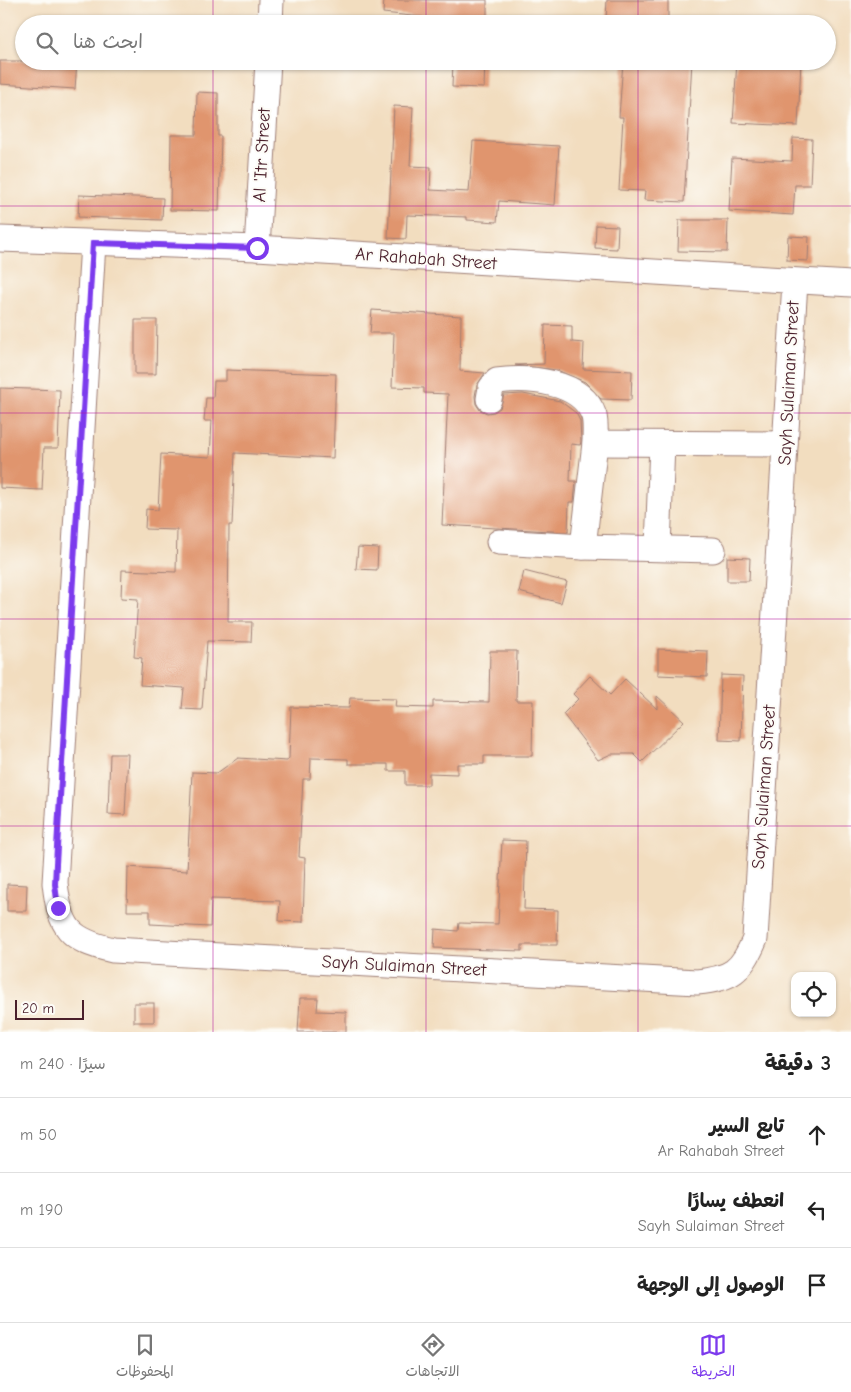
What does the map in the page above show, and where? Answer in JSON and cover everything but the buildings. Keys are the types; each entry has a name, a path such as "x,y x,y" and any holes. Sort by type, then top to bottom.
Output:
{"street":[{"path":"271,15 272,0"},
{"name":"Al 'Itr Street","path":"257,248 267,70"},
{"name":"Ar Rahabah Street","path":"0,238 257,248 851,284"},
{"name":"Sayh Sulaiman Street","path":"93,243 55,884 58,908 63,922 80,940 113,950 698,982 720,980 735,972 748,956 755,939 795,282"},
{"path":"489,399 491,388 496,381 549,382 571,390 584,400 591,409 595,423 595,443 583,547"},
{"path":"595,443 785,444"},
{"path":"658,547 662,444"},
{"path":"499,542 583,547 658,547 712,550"}],"route":[{"path":"58,908 55,884 56,864 93,243 257,248"}]}
